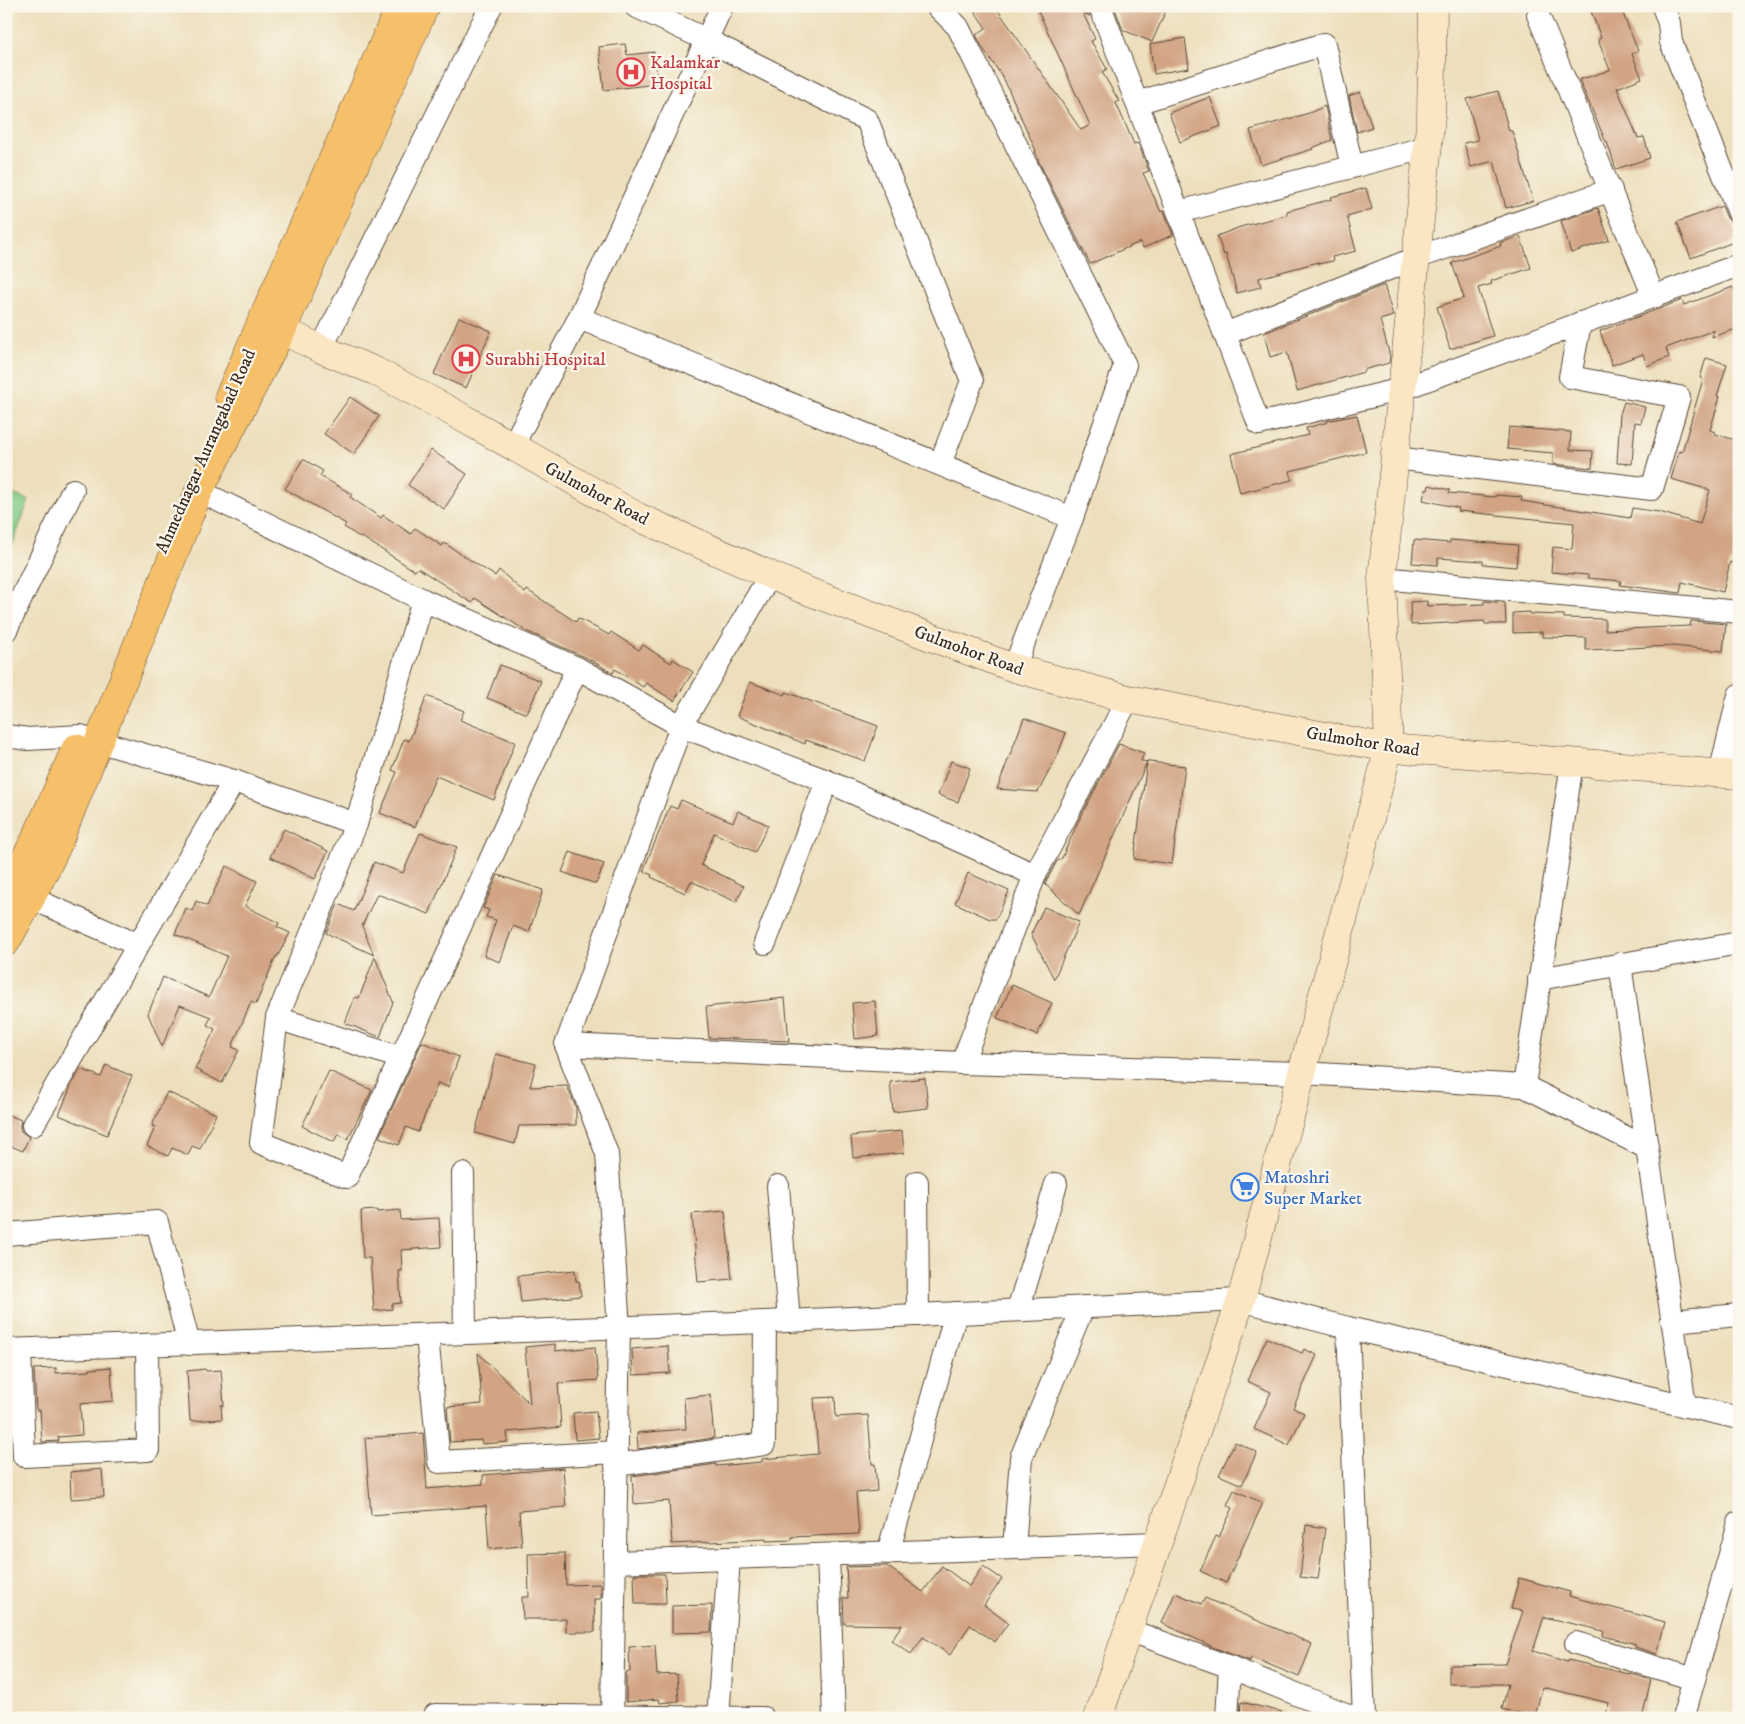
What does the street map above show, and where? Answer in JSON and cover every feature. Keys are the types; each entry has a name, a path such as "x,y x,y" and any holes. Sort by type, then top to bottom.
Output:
{"highway":[{"name":"Ahmednagar Aurangabad Road","path":"6,942 36,838 89,739 272,326 400,6"},
{"path":"89,739 272,326 425,6"}],"street":[{"path":"321,349 491,6"},
{"path":"634,6 707,40 866,120 972,380 940,464"},
{"path":"512,447 579,318 722,6"},
{"path":"937,6 958,27 1125,366 1072,518 1014,668"},
{"path":"1100,6 1260,424 1402,389 1739,265"},
{"path":"1098,1718 1241,1300 1389,748 1382,578 1431,116 1433,6"},
{"path":"1663,6 1669,23 1671,42 1739,213"},
{"path":"1538,14 1654,297"},
{"path":"1137,103 1324,44 1352,167"},
{"path":"1179,212 1428,147"},
{"path":"1225,334 1416,258 1611,190"},
{"path":"579,318 1072,518"},
{"path":"1395,458 1652,489 1679,397 1570,377 1580,324"},
{"name":"Gulmohor Road","path":"272,326 375,371 447,409 638,517 802,589 1014,668 1128,699 1389,748 1729,774"},
{"path":"6,630 73,490"},
{"path":"199,491 423,600 577,668 681,726 827,781 1035,875"},
{"path":"612,1716 619,1328 607,1154 566,1044 681,726 770,575"},
{"path":"1382,578 1739,612"},
{"path":"423,600 356,824 277,1018 261,1143 347,1177 577,668"},
{"path":"1729,774 1739,695"},
{"path":"962,1063 1035,875 1128,699"},
{"path":"6,736 28,739 89,739 234,781 356,824"},
{"path":"1524,1086 1572,762"},
{"path":"33,1125 234,781"},
{"path":"765,943 827,781"},
{"path":"19,897 138,945"},
{"path":"1539,979 1739,943"},
{"path":"1620,964 1685,1406"},
{"path":"277,1018 401,1058"},
{"path":"566,1044 962,1063 1302,1073 1524,1086 1647,1148"},
{"path":"463,1174 465,1333"},
{"path":"917,1182 918,1315"},
{"path":"1018,1310 1056,1184"},
{"path":"778,1186 789,1321"},
{"path":"6,1234 157,1222 189,1344"},
{"path":"147,1345 148,1450 24,1456 13,1350 465,1333 619,1328 1241,1300 1348,1328 1739,1418"},
{"path":"1014,1548 1021,1458 1083,1307"},
{"path":"888,1553 956,1313"},
{"path":"1672,1321 1739,1315"},
{"path":"427,1335 439,1462 617,1459 764,1444 765,1322"},
{"path":"1348,1328 1364,1718"},
{"path":"1683,1718 1739,1523"},
{"path":"615,1562 1158,1543"},
{"path":"828,1555 834,1718"},
{"path":"718,1718 729,1558"},
{"path":"1128,1630 1230,1667 1355,1718"},
{"path":"1576,1643 1694,1679"},
{"path":"1227,1718 1230,1667"},
{"path":"435,1716 763,1718"}],"green space":[{"path":"6,492 29,500 6,562"}],"building":[{"path":"971,6 995,6 1081,130 1090,125 1036,6 1087,6 1090,16 1083,13 1095,39 1091,41 1107,69 1102,72 1119,101 1116,103 1134,144 1138,143 1149,171 1143,173 1161,212 1164,211 1173,235 1143,248 1140,242 1090,264 1039,162 1036,151 1004,79 976,35 986,28"},
{"path":"1114,6 1168,6 1152,42 1123,30"},
{"path":"1589,6 1620,6 1638,51 1632,54 1642,78 1617,88 1638,138 1644,137 1650,158 1616,169 1607,142 1579,80 1610,70 1598,40 1601,38"},
{"path":"1185,38 1189,68 1154,74 1150,44"},
{"path":"625,44 627,55 654,52 658,84 604,90 599,47"},
{"path":"1498,91 1509,131 1512,131 1533,201 1506,208 1494,161 1471,167 1464,143 1478,140 1467,99"},
{"path":"1360,92 1372,127 1357,132 1349,96"},
{"path":"1210,97 1221,126 1180,142 1169,113"},
{"path":"1325,106 1332,140 1313,149 1261,165 1250,130 1309,113"},
{"path":"1366,188 1372,209 1347,216 1356,251 1332,257 1333,261 1318,264 1318,262 1259,278 1261,287 1237,293 1226,254 1224,255 1217,236 1240,227 1287,215 1287,211"},
{"path":"1722,206 1727,218 1733,224 1739,240 1691,258 1677,222"},
{"path":"1598,208 1609,240 1571,253 1561,221"},
{"path":"1520,236 1531,268 1491,281 1492,284 1478,288 1493,336 1450,349 1437,307 1464,298 1452,263 1501,246 1500,243"},
{"path":"1384,285 1393,316 1380,320 1390,356 1389,363 1297,391 1287,352 1270,357 1264,333"},
{"path":"1733,287 1739,301 1739,328 1712,337 1714,330 1666,348 1669,357 1647,366 1643,354 1612,365 1600,331 1682,300 1684,305"},
{"path":"459,317 491,331 466,388 434,374"},
{"path":"1706,358 1727,364 1717,396 1720,397 1710,430 1715,432 1715,434 1739,441 1739,539 1732,563 1730,562 1723,592 1682,582 1680,593 1620,585 1621,581 1588,578 1588,575 1551,572 1553,547 1572,549 1574,523 1458,511 1459,508 1423,500 1425,490 1428,490 1429,485 1450,490 1449,493 1522,497 1521,501 1630,518 1632,508 1659,512 1700,524 1710,490 1671,479 1679,451 1682,452 1703,379 1700,378"},
{"path":"350,397 379,416 354,454 324,434"},
{"path":"1624,402 1645,407 1641,423 1635,422 1632,464 1617,463 1620,414"},
{"path":"1357,415 1366,452 1290,471 1292,480 1240,493 1231,454 1308,435 1306,428 1327,421"},
{"path":"1509,427 1571,432 1570,450 1593,451 1592,468 1553,464 1553,453 1507,449"},
{"path":"431,450 467,474 444,509 408,485"},
{"path":"303,459 323,471 320,476 352,494 350,497 381,518 383,515 411,534 415,528 442,546 444,543 495,576 499,570 525,593 527,590 576,622 578,618 609,635 611,632 639,650 643,645 671,663 673,659 693,672 674,701 646,683 643,687 615,669 613,673 585,657 526,631 475,598 472,603 418,568 415,571 344,527 346,524 285,489"},
{"path":"1414,540 1450,543 1450,540 1518,545 1516,567 1483,564 1483,561 1438,558 1438,565 1412,563"},
{"path":"1427,601 1427,606 1484,604 1484,601 1505,603 1506,624 1485,624 1484,621 1411,625 1410,602"},
{"path":"1530,612 1530,614 1564,615 1564,618 1605,619 1605,630 1690,626 1691,621 1726,624 1723,651 1673,646 1586,650 1586,638 1542,637 1542,632 1513,633 1513,613"},
{"path":"500,665 541,681 527,714 487,698"},
{"path":"750,682 785,695 786,692 878,726 865,761 806,740 805,744 737,716"},
{"path":"427,696 464,711 460,720 515,742 494,800 436,776 415,827 380,813 397,772 392,770 404,739 409,741"},
{"path":"1024,718 1066,733 1058,754 1038,792 997,789"},
{"path":"1119,744 1144,753 1141,761 1185,766 1172,864 1134,859 1147,762 1079,915 1045,884 1057,861 1062,858 1077,824"},
{"path":"951,761 970,768 958,802 938,795"},
{"path":"681,800 733,822 738,811 768,825 755,852 714,833 701,865 744,886 736,902 691,881 685,893 651,877 652,875 643,871 670,806 677,809"},
{"path":"284,829 328,851 315,879 270,857"},
{"path":"420,833 457,847 429,914 377,894 362,926 374,955 326,933 338,904 354,911 374,862 403,873"},
{"path":"570,852 604,864 596,884 562,872"},
{"path":"226,866 257,881 245,906 279,923 277,927 290,933 276,956 256,1004 251,1002 232,1047 239,1050 222,1083 195,1069 215,1029 207,1025 211,1017 180,1005 162,1047 148,1014 163,977 209,997 227,956 175,934 186,908 192,911 196,901 207,906"},
{"path":"968,873 1009,891 996,919 990,919 955,903"},
{"path":"498,875 543,890 529,932 513,926 500,962 484,956 496,920 486,917 489,910 483,908"},
{"path":"1044,907 1079,922 1054,979 1031,934"},
{"path":"375,957 393,1002 380,1037 345,1023 355,997 359,998"},
{"path":"1012,985 1052,1003 1037,1035 997,1018"},
{"path":"785,998 789,1041 709,1038 706,1007"},
{"path":"875,1001 878,1036 855,1039 852,1003"},
{"path":"422,1042 459,1057 448,1087 438,1083 418,1132 406,1127 399,1145 379,1137"},
{"path":"496,1054 536,1064 530,1087 567,1086 576,1108 576,1125 519,1126 515,1144 475,1133"},
{"path":"106,1065 132,1076 107,1135 59,1115 71,1086 81,1069 101,1077"},
{"path":"329,1071 372,1090 348,1139 338,1134 334,1142 302,1126"},
{"path":"925,1078 928,1108 893,1112 890,1082"},
{"path":"167,1092 216,1114 200,1149 192,1146 188,1155 172,1148 168,1156 147,1146 155,1127 152,1126"},
{"path":"6,1114 21,1120 21,1131 29,1137 23,1151 6,1144"},
{"path":"902,1131 904,1153 853,1158 851,1136"},
{"path":"377,1210 377,1212 400,1210 401,1220 439,1218 441,1247 401,1250 402,1271 399,1271 401,1303 392,1304 392,1309 374,1311 370,1258 363,1258 361,1211"},
{"path":"725,1211 732,1279 698,1282 692,1214"},
{"path":"575,1270 581,1296 521,1302 518,1276"},
{"path":"1267,1338 1302,1353 1304,1349 1317,1355 1293,1408 1304,1413 1289,1445 1254,1429 1271,1392 1247,1381"},
{"path":"555,1344 555,1351 595,1347 598,1380 558,1383 561,1427 507,1432 508,1442 482,1444 481,1440 450,1442 447,1407 482,1404 478,1353 530,1404 525,1347"},
{"path":"668,1346 670,1373 633,1375 632,1349"},
{"path":"111,1367 113,1401 80,1404 82,1435 58,1437 59,1441 42,1442 40,1410 36,1410 34,1369 56,1368 56,1373 90,1371 90,1369"},
{"path":"205,1369 206,1371 221,1370 224,1405 221,1405 222,1419 190,1421 187,1371"},
{"path":"710,1395 714,1438 638,1449 637,1433 686,1429 684,1398"},
{"path":"835,1397 836,1417 868,1415 872,1464 875,1464 877,1491 856,1493 859,1534 792,1537 792,1540 766,1541 766,1539 672,1544 669,1501 634,1504 632,1476 716,1464 716,1466 762,1462 762,1459 818,1454 814,1398"},
{"path":"596,1411 599,1438 575,1440 573,1413"},
{"path":"423,1433 427,1489 483,1484 483,1475 563,1468 566,1507 519,1511 522,1546 489,1549 486,1506 371,1515 365,1438"},
{"path":"1235,1442 1257,1452 1242,1485 1219,1475"},
{"path":"102,1469 104,1497 71,1499 70,1472"},
{"path":"1234,1490 1263,1503 1226,1583 1200,1571 1216,1536 1219,1537 1233,1508 1227,1505"},
{"path":"1306,1525 1325,1528 1318,1579 1300,1577"},
{"path":"565,1553 566,1585 601,1584 601,1599 594,1599 595,1632 566,1632 566,1619 523,1619 522,1597 529,1597 528,1554"},
{"path":"887,1566 923,1592 942,1566 969,1586 983,1566 1002,1579 984,1605 1008,1623 995,1642 970,1625 950,1655 923,1637 911,1654 891,1640 902,1625 844,1624 843,1598 848,1598 846,1567"},
{"path":"634,1574 665,1574 666,1604 635,1604"},
{"path":"1519,1578 1570,1592 1569,1596 1665,1622 1657,1654 1635,1647 1636,1644 1603,1636 1604,1631 1544,1617 1533,1651 1567,1662 1568,1660 1629,1673 1651,1680 1642,1718 1605,1718 1609,1703 1542,1687 1535,1717 1502,1709 1508,1684 1449,1684 1449,1665 1505,1664 1523,1611 1511,1609"},
{"path":"1175,1593 1202,1604 1205,1598 1312,1644 1299,1677 1251,1657 1250,1661 1215,1648 1162,1623"},
{"path":"712,1605 711,1632 672,1633 672,1606"},
{"path":"655,1645 657,1675 677,1674 679,1701 660,1703 659,1699 626,1702 626,1672 630,1672 629,1647"},
{"path":"1241,1702 1282,1712 1281,1718 1240,1718"}],"place":[{"name":"Kalamkar Hospital","path":"631,72"},
{"name":"Surabhi Hospital","path":"466,359"},
{"name":"Matoshri Super Market","path":"1245,1187"}]}
